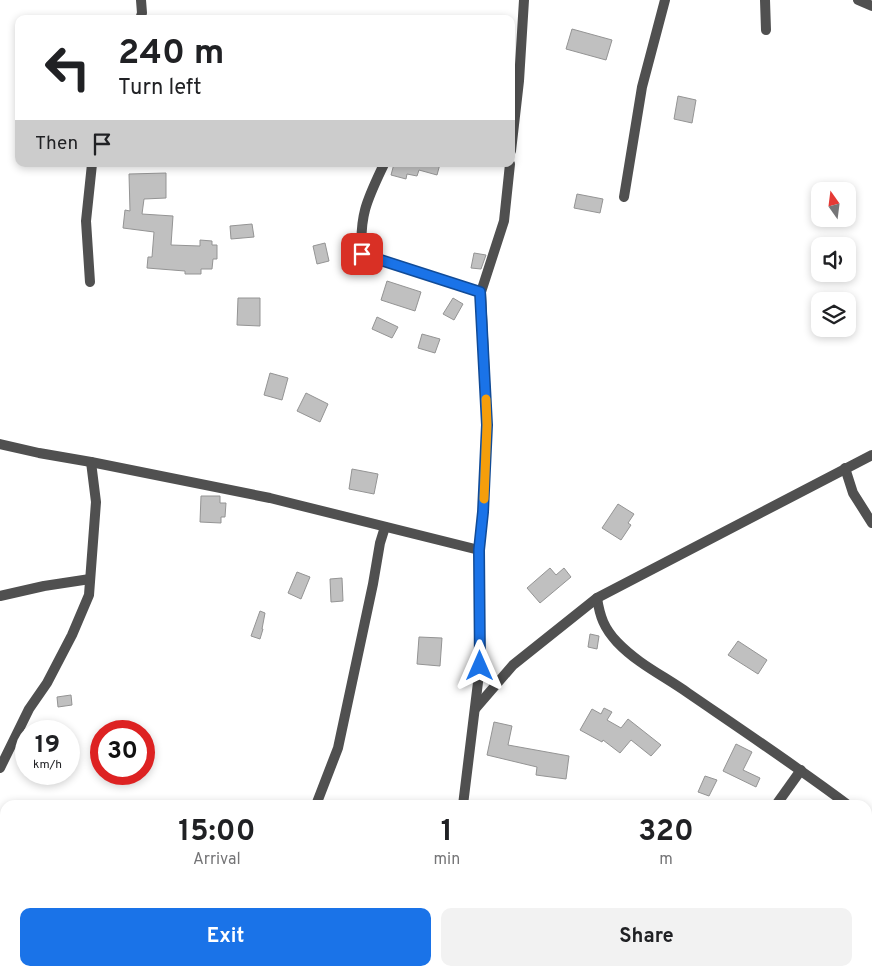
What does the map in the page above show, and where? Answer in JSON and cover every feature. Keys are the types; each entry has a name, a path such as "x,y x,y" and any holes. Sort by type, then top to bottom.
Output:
{"street":[{"path":"141,0 141,15"},
{"path":"515,116 524,0"},
{"path":"624,197 642,87 665,0"},
{"path":"765,0 766,30"},
{"path":"858,0 872,6"},
{"path":"90,282 86,221 92,167"},
{"path":"383,167 366,201 360,231 362,254 480,292"},
{"path":"464,800 480,666 479,550 483,512 487,425 480,292 504,221 510,167"},
{"path":"0,444 262,496 479,550"},
{"path":"474,710 513,666 597,598 872,455"},
{"path":"0,768 30,709 47,683 72,635 88,595 96,502 92,462"},
{"path":"845,468 853,494 872,523"},
{"path":"318,800 338,748 380,543 385,527"},
{"path":"0,596 44,586 90,580"},
{"path":"597,598 600,617 606,628 616,641 638,662 677,685 841,800"},
{"path":"780,800 801,770"}],"building":[{"path":"572,29 612,40 606,60 566,49"},
{"path":"678,96 696,100 692,123 674,119"},
{"path":"393,167 439,167 437,175 419,170 417,176 407,174 406,179 391,175"},
{"path":"166,173 166,198 144,199 142,214 173,216 171,245 200,246 200,240 212,241 212,245 217,245 217,259 213,259 212,269 201,269 201,274 185,274 185,271 147,268 148,257 152,257 154,232 123,228 125,210 130,211 129,174"},
{"path":"577,194 603,199 600,213 574,208"},
{"path":"252,224 254,237 231,239 230,226"},
{"path":"325,243 329,261 317,264 313,246"},
{"path":"474,253 486,255 481,269 471,268"},
{"path":"387,281 421,292 415,311 381,300"},
{"path":"238,298 260,298 260,326 237,325"},
{"path":"453,298 463,304 454,320 443,314"},
{"path":"377,317 398,327 392,338 372,329"},
{"path":"422,334 440,339 435,353 418,348"},
{"path":"270,373 288,378 282,400 264,395"},
{"path":"306,393 328,404 320,422 297,411"},
{"path":"352,469 378,474 374,494 349,489"},
{"path":"201,496 220,496 220,503 226,503 225,517 221,517 221,523 200,522"},
{"path":"618,504 634,514 628,523 631,525 621,540 602,528"},
{"path":"550,568 556,575 564,568 571,577 540,603 527,588"},
{"path":"297,572 310,577 301,599 288,593"},
{"path":"342,578 343,601 331,602 330,579"},
{"path":"260,611 265,613 260,639 251,636"},
{"path":"590,634 599,636 597,649 588,647"},
{"path":"419,637 442,638 440,666 417,664"},
{"path":"738,641 767,660 758,674 728,655"},
{"path":"71,695 72,705 58,707 57,697"},
{"path":"604,708 612,712 607,720 621,728 628,719 661,745 651,756 631,740 620,753 603,740 602,742 580,730 592,709 601,714"},
{"path":"494,722 512,726 508,745 569,756 566,779 536,775 537,767 487,755"},
{"path":"736,744 752,752 743,770 760,778 756,787 723,771"},
{"path":"705,776 717,780 709,796 698,792"}],"slow traffic":[{"path":"484,499 487,425 486,399"}],"route":[{"path":"362,254 480,292 487,425 483,512 479,550 480,666"}]}
